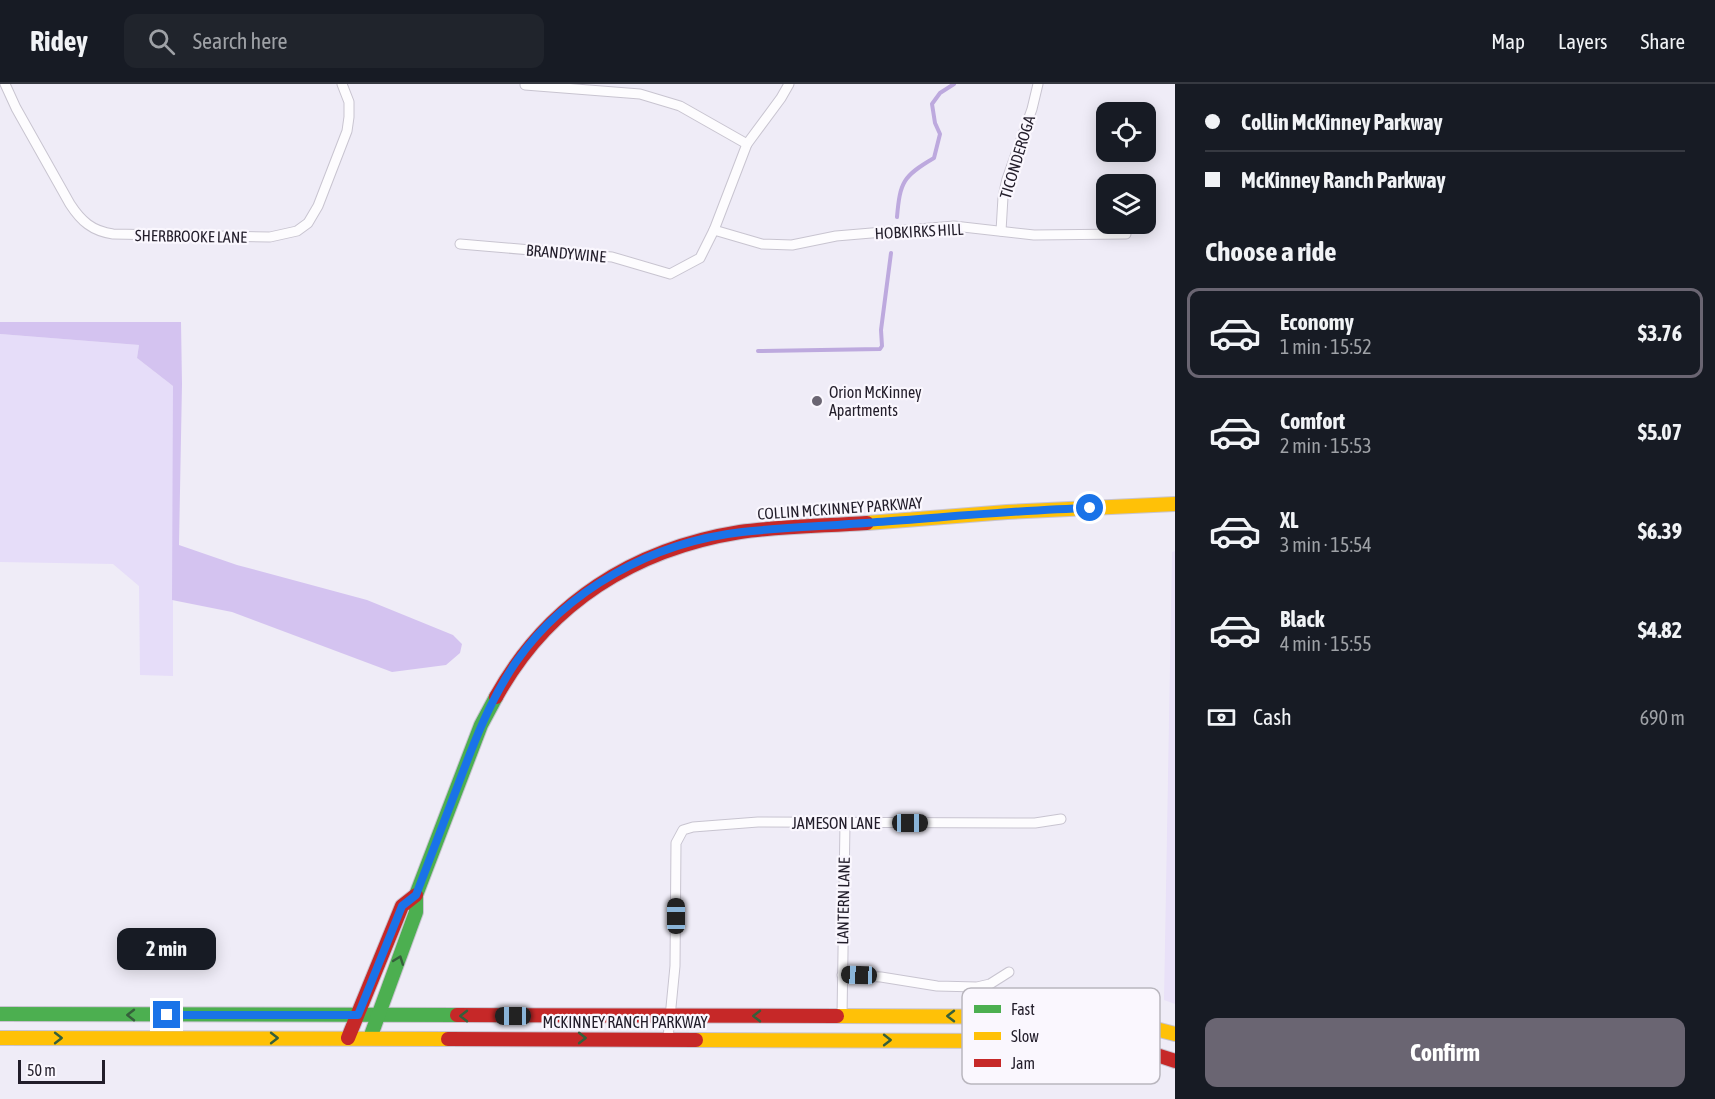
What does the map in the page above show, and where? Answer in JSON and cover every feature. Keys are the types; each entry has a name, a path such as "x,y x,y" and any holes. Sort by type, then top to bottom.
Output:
{"main road":[{"name":"COLLIN MCKINNEY PARKWAY","path":"370,1038 416,912 416,895 489,707 524,652 562,612 589,590 637,562 696,541 741,532 1043,510 1175,504"},
{"name":"COLLIN MCKINNEY PARKWAY","path":"348,1038 402,906 416,895"},
{"name":"MCKINNEY RANCH PARKWAY","path":"0,1014 962,1016"},
{"name":"MCKINNEY RANCH PARKWAY","path":"1160,1029 1175,1034"},
{"name":"MCKINNEY RANCH PARKWAY","path":"0,1038 962,1040"},
{"name":"MCKINNEY RANCH PARKWAY","path":"1160,1056 1175,1061"}],"street":[{"name":"SHERBROOKE LANE","path":"5,84 70,204 79,217 94,229 112,234 270,237 297,231 308,223 318,206 347,131 349,102 342,84"},
{"path":"714,230 747,144 789,84"},
{"name":"TICONDEROGA","path":"1001,231 1003,197 1007,179 1029,119 1038,84"},
{"path":"525,85 640,94 680,106 747,144"},
{"name":"HOBKIRKS HILL","path":"714,230 762,244 792,245 836,236 954,226 1034,235 1126,234"},
{"name":"BRANDYWINE","path":"460,244 612,256 670,274 700,258 714,230"},
{"name":"JAMESON LANE","path":"670,1016 676,939 676,847 678,837 683,830 758,822 1035,823 1060,819"},
{"name":"LANTERN LANE","path":"842,1016 845,823"},
{"path":"842,975 881,977 937,986 977,987 990,984 1009,972"},
{"path":"668,1038 670,1016"}],"shaded area":[{"path":"0,322 181,322 179,545 237,565 367,600 453,635 462,644 460,653 446,665 392,672 232,612 172,600 173,386 137,358 139,345 0,334"},
{"path":"0,334 139,345 137,358 173,386 173,676 140,675 139,586 113,564 0,562"},
{"path":"1175,551 1175,1004 1164,1000 1172,552"}],"waterway":[{"path":"897,217 905,181 909,175 934,158 940,134 935,123 932,104 940,93 954,84"},
{"path":"758,351 880,349 891,253"}],"traffic: fast":[{"path":"370,1038 416,912 416,895 481,725 496,697"},
{"path":"0,1014 457,1015"}],"traffic: slow":[{"path":"867,523 1007,512 1175,504"},
{"path":"837,1016 962,1017"},
{"path":"1160,1030 1175,1034"},
{"path":"0,1038 448,1039"},
{"path":"696,1040 962,1041"}],"traffic: jam":[{"path":"496,697 517,664 541,634 568,608 598,586 630,567 664,552 701,540 740,532 867,523"},
{"path":"348,1038 402,906 416,895"},
{"path":"457,1015 837,1016"},
{"path":"448,1039 696,1040"},
{"path":"1160,1056 1175,1061"}],"place":[{"name":"Orion McKinney Apartments","path":"817,401"}],"route":[{"path":"167,1015 358,1015 402,906 416,895 489,707 518,659 545,629 576,600 618,572 676,547 711,537 741,532 1090,508"}]}
